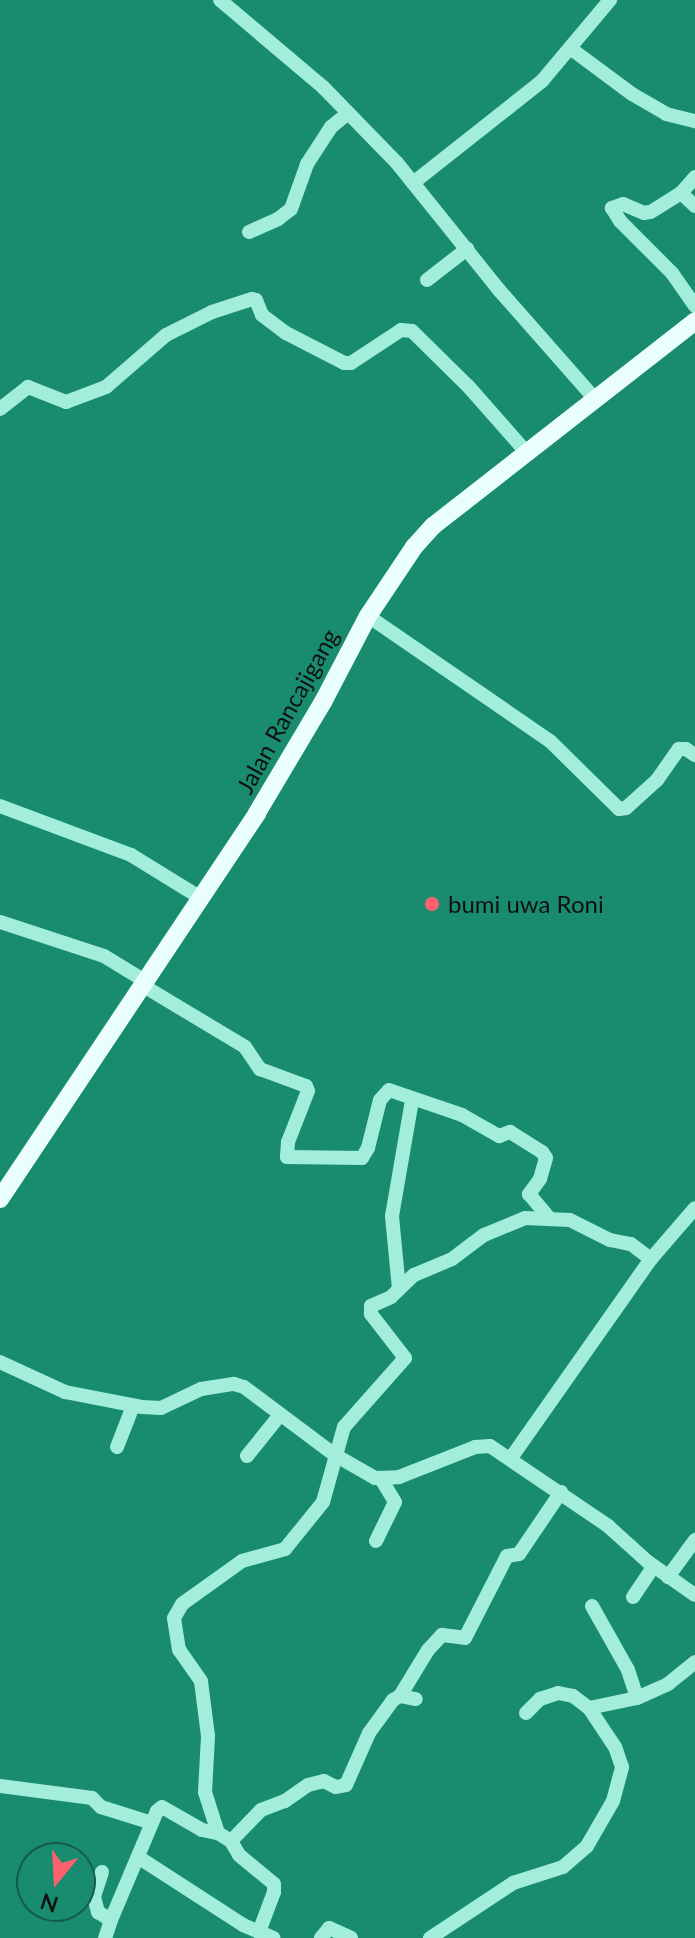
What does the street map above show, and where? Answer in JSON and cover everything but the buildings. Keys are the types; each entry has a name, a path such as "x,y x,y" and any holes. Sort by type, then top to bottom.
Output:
{"main road":[{"name":"Jalan Rancajigang","path":"0,1199 303,739 368,616 424,535 695,321"}],"street":[{"path":"220,0 281,50 348,113 413,183 596,400"},
{"path":"413,183 534,88 610,0"},
{"path":"570,48 642,101 666,114 695,121"},
{"path":"249,232 278,219 291,209 307,164 331,127 348,113"},
{"path":"695,177 681,193 646,213 625,204 612,208 672,273 695,306"},
{"path":"681,193 695,206"},
{"path":"427,280 467,249"},
{"path":"0,409 28,387 63,402 106,387 166,335 212,312 252,299 256,300 262,315 277,327 344,363 351,363 401,330 412,331 468,386 527,453"},
{"path":"368,616 550,741 619,809 626,808 657,780 679,749 686,749 695,755"},
{"path":"0,806 131,855 201,898"},
{"path":"0,922 96,953 245,1047 260,1069 306,1086 308,1091 288,1142 287,1157 362,1158 368,1148 384,1092 389,1090 462,1115 499,1136 510,1132 542,1152 546,1158 543,1171 539,1183 529,1194 548,1217"},
{"path":"399,1289 392,1216 412,1100"},
{"path":"511,1458 651,1259 695,1208"},
{"path":"138,1857 266,1935 275,1887 224,1837 203,1779 208,1736 201,1681 179,1650 174,1618 187,1600 242,1561 287,1547 323,1502 346,1424 405,1358 370,1310 372,1305 399,1289 410,1278 452,1259 484,1235 525,1218 570,1220 610,1240 631,1244 651,1259"},
{"path":"0,1362 65,1392 133,1406 161,1408 201,1389 239,1385 335,1455 364,1474 381,1479 399,1477 482,1446 490,1446 608,1526 654,1566 695,1595"},
{"path":"117,1447 133,1406"},
{"path":"247,1456 280,1415"},
{"path":"376,1541 395,1502 381,1479"},
{"path":"224,1837 261,1810 285,1801 308,1785 324,1781 336,1787 346,1785 369,1733 400,1696 428,1650 442,1635 465,1638 507,1556 519,1554 561,1492"},
{"path":"668,1577 695,1540"},
{"path":"633,1597 654,1566"},
{"path":"592,1606 628,1670 637,1698"},
{"path":"589,1708 637,1698 668,1684 695,1662"},
{"path":"670,1692 695,1675"},
{"path":"430,1938 513,1883 563,1867 598,1830 613,1801 622,1760 589,1708 573,1696 558,1693 540,1699 526,1713"},
{"path":"400,1696 416,1699"},
{"path":"0,1786 92,1798 101,1807 152,1823"},
{"path":"105,1938 157,1811 164,1807 202,1830 224,1837"},
{"path":"102,1872 95,1906 98,1912 111,1920"},
{"path":"321,1938 329,1928 351,1938"}],"place":[{"name":"bumi uwa Roni","path":"432,904"}]}
